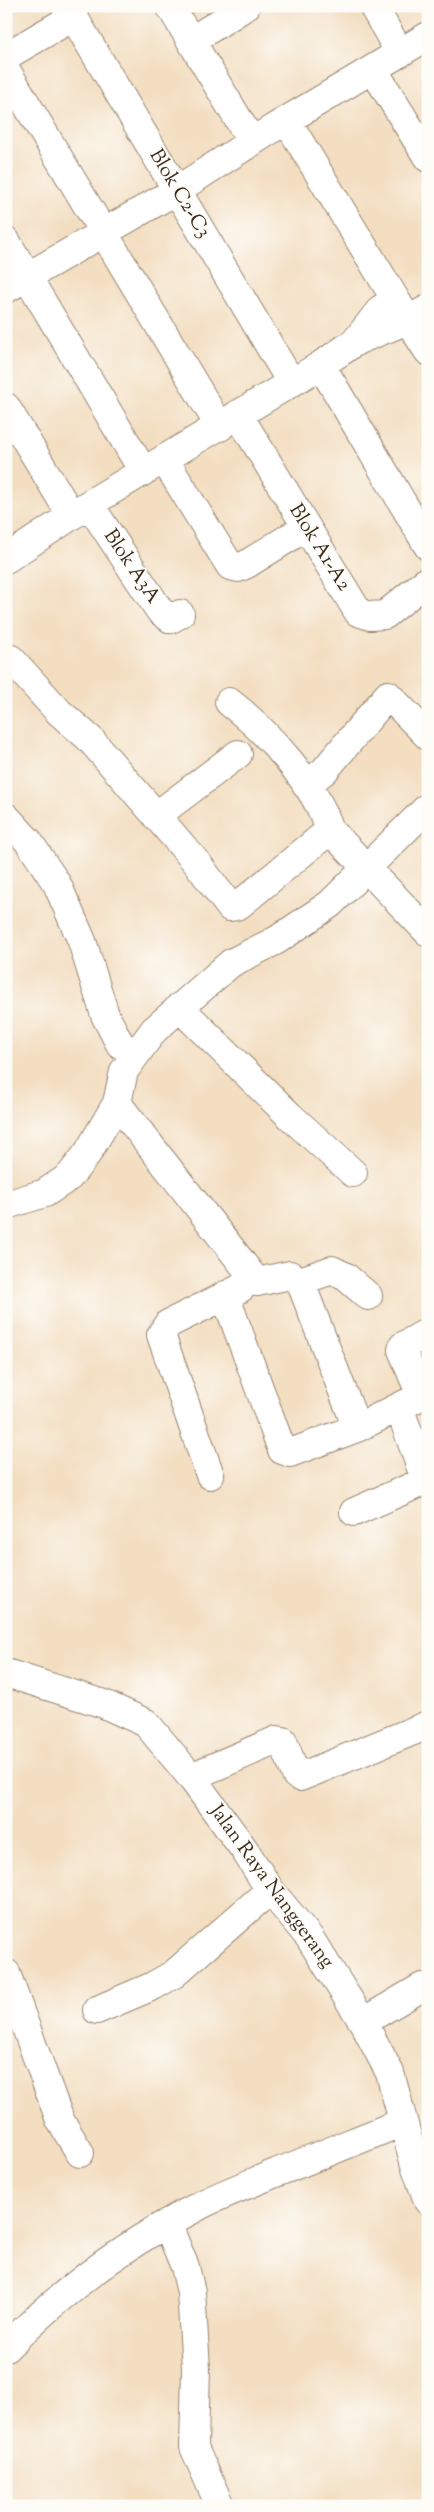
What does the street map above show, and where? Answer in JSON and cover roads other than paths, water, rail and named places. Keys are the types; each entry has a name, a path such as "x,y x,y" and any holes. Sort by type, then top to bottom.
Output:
{"street":[{"path":"170,6 191,41 270,131 418,314 428,351"},
{"path":"191,41 246,6"},
{"path":"373,6 400,53"},
{"path":"6,56 70,12"},
{"name":"Blok C2-C3","path":"70,12 291,382"},
{"path":"17,282 177,190 270,131 428,36"},
{"path":"372,69 428,158"},
{"name":"Blok A1-A2","path":"6,70 103,231 229,421 306,527 358,612 370,616 385,614 428,580"},
{"path":"270,131 381,309"},
{"path":"6,241 17,282 230,566 238,568 247,564 306,527"},
{"path":"381,309 418,314"},
{"path":"355,342 381,309"},
{"path":"6,559 80,510 321,365 355,342 418,314"},
{"path":"321,365 428,546"},
{"path":"6,407 80,510"},
{"name":"Blok A3A","path":"80,510 160,611 171,619 180,614"},
{"path":"11,659 59,712 90,739 197,863 227,904 234,908 330,830"},
{"path":"306,785 324,770 388,695 428,736"},
{"path":"229,702 264,732 306,785 324,811 330,830 428,932"},
{"path":"156,816 238,754"},
{"path":"6,1205 45,1193 69,1177 87,1154 116,1103 124,1071 154,1030 231,963 277,940 330,904 428,807"},
{"path":"6,817 29,842 57,884 82,941 105,1016 120,1044 136,1054"},
{"path":"180,1007 290,1116 353,1173"},
{"path":"116,1103 257,1282"},
{"path":"300,1281 332,1270 346,1276 368,1296"},
{"path":"210,1476 161,1335 168,1324 225,1295 257,1282 290,1276 300,1281 357,1428"},
{"path":"225,1295 282,1450 290,1453 357,1428 414,1399 419,1391 402,1350 403,1346 428,1332"},
{"path":"354,1512 418,1484 424,1476 399,1407"},
{"name":"Jalan Raya Nanggerang","path":"6,1673 104,1704 146,1723 191,1777 244,1849 270,1890 309,1937 363,2022 390,2073 403,2122 421,2160 428,2201"},
{"path":"191,1777 277,1740 283,1741 296,1775 300,1776 428,1725"},
{"path":"97,2010 153,1986 174,1974 270,1890"},
{"path":"6,1973 60,2120 80,2153"},
{"path":"363,2022 422,1988 428,1988"},
{"path":"6,2348 42,2313 95,2269 197,2206 403,2122"},
{"path":"167,2224 185,2267 191,2292 196,2368 193,2417 194,2447 220,2506"}]}
